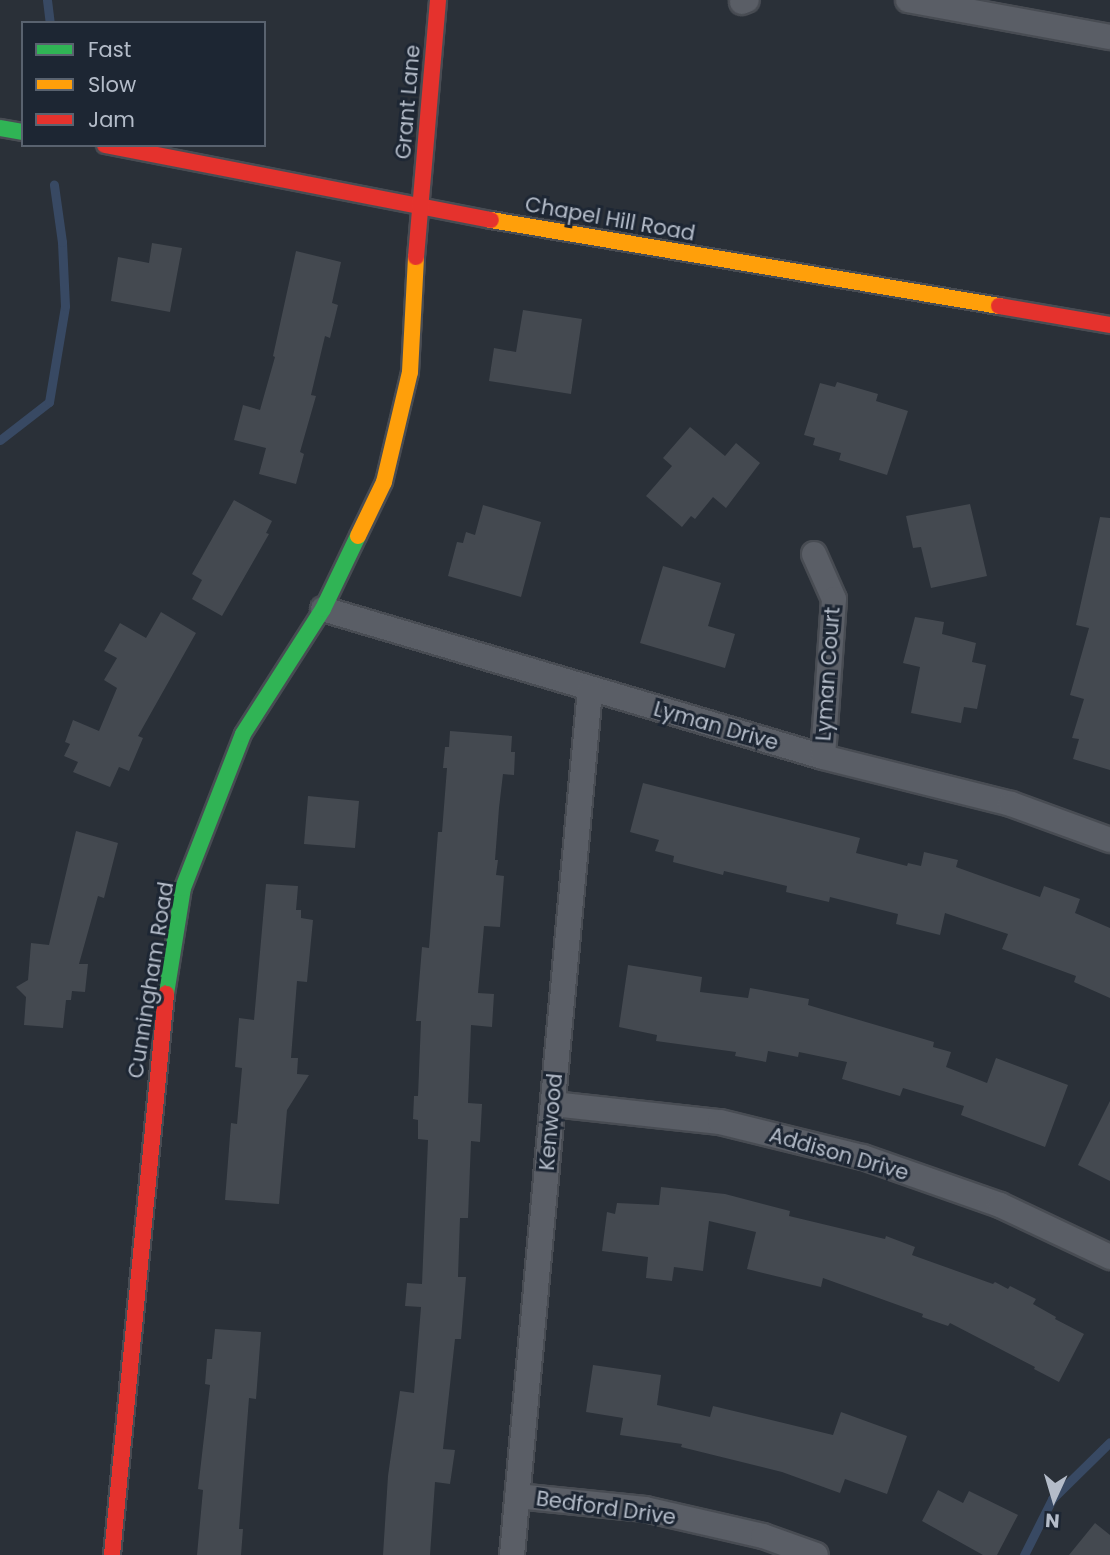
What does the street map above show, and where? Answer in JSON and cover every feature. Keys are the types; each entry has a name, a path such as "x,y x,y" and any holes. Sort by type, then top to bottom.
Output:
{"street":[{"name":"Grant Lane","path":"419,208 438,0"},
{"path":"908,0 1110,37"},
{"path":"0,128 21,132"},
{"name":"Chapel Hill Road","path":"115,147 419,208 1110,325"},
{"name":"Cunningham Road","path":"112,1555 163,1014 183,888 243,734 323,609 384,482 410,372 419,208"},
{"name":"Lyman Court","path":"814,554 834,599 822,757"},
{"name":"Lyman Drive","path":"323,609 822,757 1012,804 1110,840"},
{"name":"Kenwood","path":"512,1555 590,690"},
{"name":"Addison Drive","path":"553,1104 720,1122 863,1157 1000,1205 1110,1258"},
{"name":"Bedford Drive","path":"517,1496 645,1509 763,1536 816,1555"}],"building":[{"path":"152,243 182,248 170,312 111,301 118,257 149,263"},
{"path":"296,251 341,262 332,303 338,305 330,338 325,336 311,395 316,396 300,452 304,454 296,484 259,474 266,448 234,440 243,405 260,410 275,357 273,356"},
{"path":"523,310 582,319 571,394 489,381 494,348 516,352"},
{"path":"837,382 878,394 876,401 908,411 887,475 839,460 841,453 813,445 815,438 804,435 820,383 835,387"},
{"path":"690,427 725,456 736,443 760,463 726,508 713,497 695,519 691,516 682,527 646,496 672,466 663,458"},
{"path":"234,500 272,521 266,533 269,534 222,616 192,599 202,580 192,574"},
{"path":"970,504 987,576 931,588 921,547 913,548 906,516"},
{"path":"483,505 541,522 521,597 448,576 457,542 463,543 466,532 475,535"},
{"path":"1100,517 1110,518 1110,770 1073,759 1079,739 1072,738 1084,699 1070,695 1089,628 1076,625"},
{"path":"663,566 721,583 708,626 735,634 725,668 640,643"},
{"path":"161,612 196,633 138,736 143,738 129,771 119,767 110,787 73,772 78,762 64,756 70,744 65,742 73,720 99,731 117,688 104,680 117,658 104,651 120,623 146,638"},
{"path":"915,617 944,622 942,634 976,643 972,662 986,665 977,709 964,707 961,723 911,713 920,667 903,663"},
{"path":"450,731 512,736 511,752 515,752 514,775 503,774 495,860 498,860 496,875 504,876 500,927 484,926 478,993 494,994 492,1027 471,1025 468,1103 482,1104 480,1142 471,1141 468,1218 460,1218 458,1277 466,1277 461,1339 455,1339 443,1449 455,1450 450,1484 435,1482 430,1555 383,1555 388,1476 400,1391 414,1393 421,1307 405,1306 407,1283 422,1284 428,1140 418,1139 418,1120 413,1119 414,1096 418,1096 421,1021 416,1021 422,947 429,948 438,832 442,832 447,768 443,768 445,747 449,747"},
{"path":"643,783 860,838 856,853 907,866 908,863 921,866 924,852 958,860 956,867 1040,897 1044,886 1080,899 1075,913 1110,928 1110,998 1074,982 1076,976 1002,949 1008,934 945,913 940,935 896,924 898,914 830,897 829,902 786,892 787,886 724,871 723,875 673,862 674,856 655,851 659,840 630,832"},
{"path":"308,796 359,801 355,848 304,844"},
{"path":"76,831 118,843 104,898 98,896 79,964 88,964 85,992 72,991 71,1000 66,1000 63,1028 24,1025 26,997 16,987 28,980 31,943 49,945"},
{"path":"266,884 298,886 296,910 301,910 301,918 313,920 307,982 297,981 291,1058 298,1058 297,1074 309,1075 287,1110 279,1204 225,1200 231,1123 237,1124 242,1068 235,1067 239,1018 254,1020"},
{"path":"628,965 702,977 700,992 748,998 750,988 809,999 808,1005 934,1042 933,1047 951,1052 946,1067 987,1083 996,1058 1068,1085 1045,1147 961,1115 964,1106 903,1088 900,1096 842,1079 847,1062 799,1052 798,1057 768,1051 766,1062 735,1056 736,1052 656,1041 657,1035 619,1027"},
{"path":"1110,1101 1110,1181 1078,1165"},
{"path":"661,1187 725,1194 790,1211 789,1216 885,1239 886,1236 915,1247 912,1255 993,1284 995,1282 1008,1289 1010,1286 1036,1299 1033,1304 1084,1334 1059,1382 950,1323 948,1326 922,1317 923,1314 823,1278 821,1287 747,1269 756,1232 709,1221 703,1271 674,1267 672,1281 646,1278 648,1257 602,1251 607,1212 615,1214 617,1203 659,1205"},
{"path":"215,1329 261,1332 256,1399 249,1398 239,1529 243,1529 241,1555 197,1555 203,1490 198,1489 210,1385 205,1384 207,1359 212,1359"},
{"path":"593,1365 661,1375 657,1405 710,1417 713,1406 833,1435 841,1412 907,1436 887,1494 845,1479 840,1493 782,1472 681,1447 682,1444 620,1435 623,1418 586,1412"},
{"path":"938,1490 963,1503 969,1491 1018,1515 997,1555 983,1555 922,1521"},
{"path":"1095,1523 1110,1535 1110,1555 1069,1555"}],"waterway":[{"path":"47,0 50,21"},
{"path":"0,440 49,402 65,306 62,242 54,185"},
{"path":"1024,1555 1052,1499 1110,1442"}],"traffic: fast":[{"path":"0,128 21,132"},
{"path":"166,994 183,888 243,734 323,609 358,536"}],"traffic: slow":[{"path":"491,220 999,306"},
{"path":"358,536 384,482 410,372 416,257"}],"traffic: jam":[{"path":"416,257 438,0"},
{"path":"115,147 491,220"},
{"path":"999,306 1110,325"},
{"path":"112,1555 166,994"}]}
